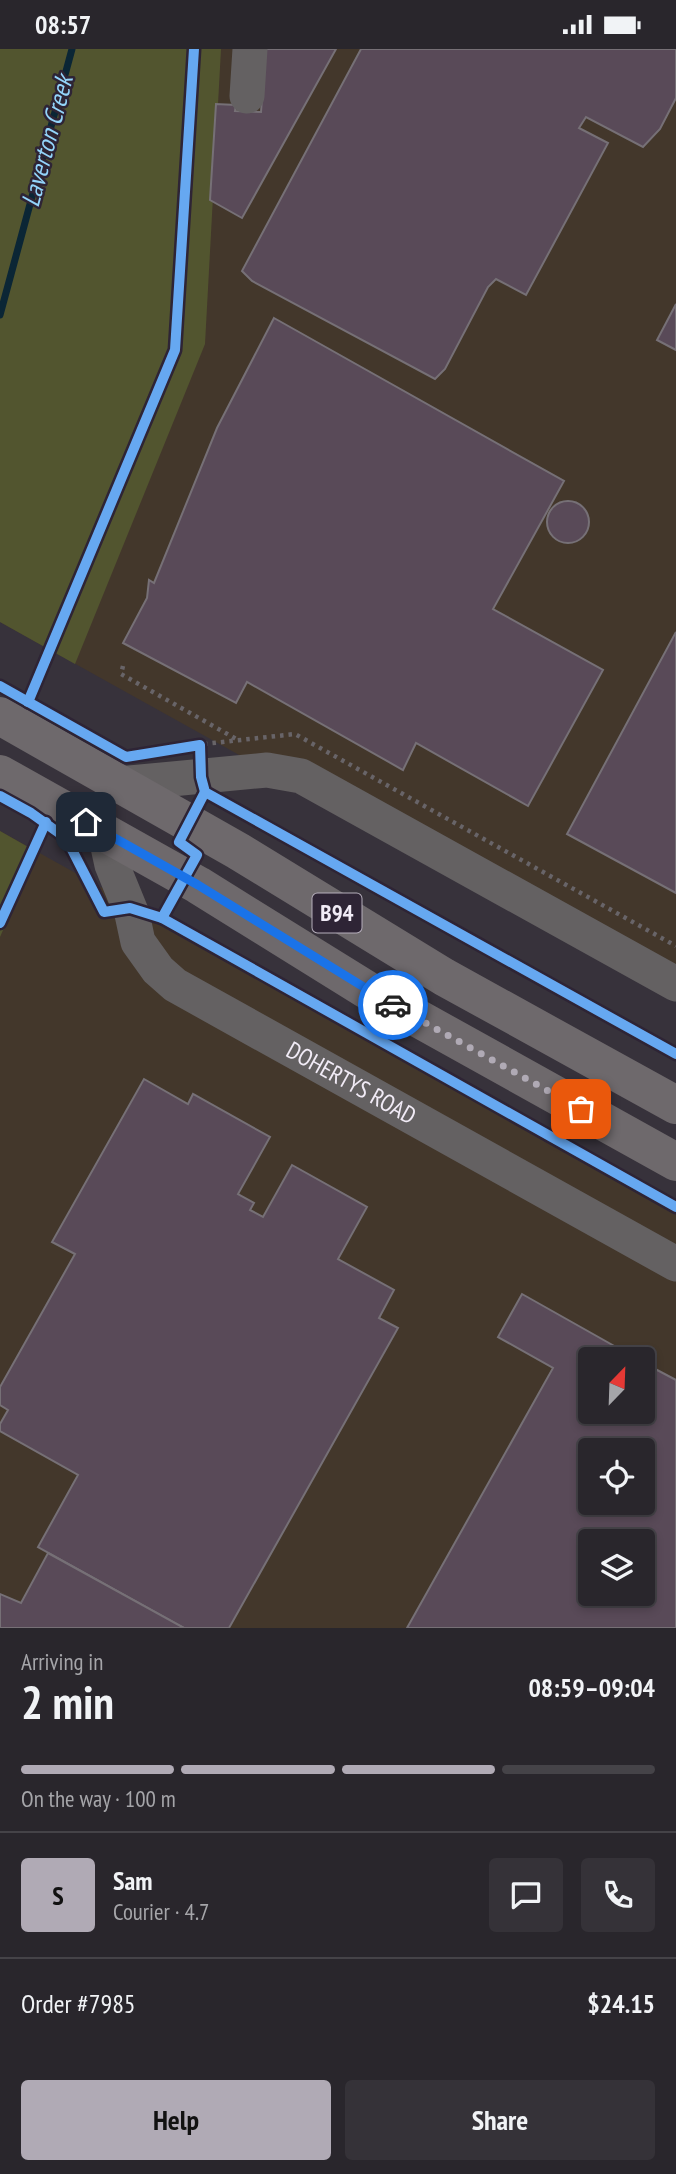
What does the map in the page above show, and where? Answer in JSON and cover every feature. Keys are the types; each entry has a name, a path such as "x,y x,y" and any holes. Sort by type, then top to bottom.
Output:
{"main road":[{"name":"B94","path":"0,716 238,851 444,977 676,1105"},
{"name":"B94","path":"0,774 198,885 367,990 676,1162"}],"street":[{"path":"247,96 250,49"},
{"path":"119,784 267,770 301,776 676,983"},
{"name":"DOHERTYS ROAD","path":"105,833 112,865 132,913 138,941 158,970 175,985 676,1264"}],"path":[{"path":"123,666 121,674 238,741"}],"shaded area":[{"path":"0,49 676,49 676,998 0,622"},
{"path":"0,831 676,1207 676,1628 0,1628"}],"green space":[{"path":"0,49 221,49 205,344 75,664 0,622"},
{"path":"0,831 37,852 0,937"}],"building":[{"path":"262,49 336,49 242,218 210,200 216,104 236,105 235,111 261,112 264,71"},
{"path":"361,49 676,49 676,98 660,129 643,147 586,117 579,128 608,143 526,295 496,279 488,287 445,369 435,379 252,281 242,271"},
{"path":"676,304 676,350 657,340"},
{"path":"274,318 564,481 493,609 603,670 528,806 416,743 403,770 247,682 236,703 123,643 147,598 149,580 154,583 217,428"},
{"path":"568,501 583,507 589,522 583,537 568,543 553,537 547,522 553,507"},
{"path":"676,632 676,893 567,834"},
{"path":"144,1079 188,1104 193,1094 270,1137 238,1194 254,1203 250,1210 263,1217 292,1165 367,1207 338,1259 394,1290 379,1318 398,1328 229,1628 184,1628 38,1547 78,1475 0,1431 0,1424 8,1410 0,1405 0,1387 75,1254 52,1242"},
{"path":"522,1294 616,1347 578,1347 578,1425 654,1425 655,1369 676,1380 676,1628 407,1628 553,1368 498,1337"},
{"path":"48,1553 184,1628 0,1628 0,1594 21,1603"}],"waterway":[{"name":"Laverton Creek","path":"0,315 72,49"}],"cycle path":[{"path":"28,702 175,350 194,49"},
{"path":"0,686 126,757 200,745 201,777 205,792 676,1054"},
{"path":"162,918 197,855 179,842 205,792"},
{"path":"0,796 31,813 66,838 104,912 130,908 162,918 676,1207"},
{"path":"0,923 46,822"}],"way so far":[{"path":"393,1005 581,1109"}],"route":[{"path":"86,822 198,885 393,1005"}]}
